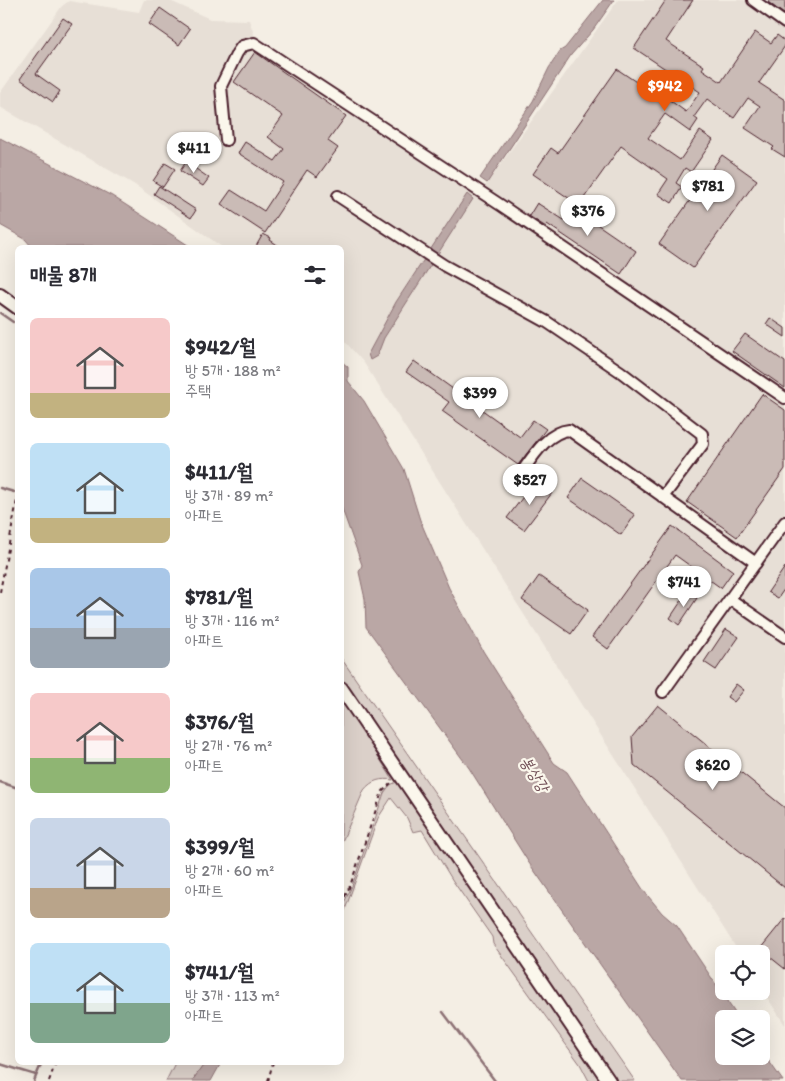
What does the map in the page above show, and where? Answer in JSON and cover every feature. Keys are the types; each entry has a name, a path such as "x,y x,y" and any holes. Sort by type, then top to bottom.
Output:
{"main road":[{"path":"0,295 15,306"},
{"path":"344,693 609,1081"}],"street":[{"path":"753,0 785,23"},
{"path":"226,140 221,86 242,46 254,43 502,206 785,398"},
{"path":"338,196 445,266 547,322 621,372 702,434 703,444 663,497"},
{"path":"518,477 551,436 559,431 569,430 756,563"},
{"path":"663,692 785,522"},
{"path":"730,599 785,637"}],"path":[{"path":"0,592 15,511"},
{"path":"344,898 350,886 382,792 389,784 400,777"},
{"path":"50,1081 55,1065"},
{"path":"268,1081 272,1065"}],"shaded area":[{"path":"144,0 168,0 210,19 249,20 255,37 485,186 618,0 765,0 785,13 785,1025 769,1000 770,945 734,945 364,363 344,340 344,245 219,245 135,185 0,107 0,93 62,6 69,1 139,12"},
{"path":"344,662 635,1081 614,1081 344,685"},
{"path":"344,702 393,780 377,780 364,790 344,837"},
{"path":"399,781 605,1081 589,1081 580,1064 493,944 492,937 453,881 422,830 413,832 407,818 391,798 378,818 344,913 344,903 352,886 384,793 390,785"},
{"path":"174,1065 204,1065 192,1081 166,1081"}],"water":[{"path":"603,0 614,0 593,30 571,55 487,183 480,178 533,101 549,68 560,51 565,48"},
{"path":"0,138 112,196 188,245 30,245 25,239 0,225"},
{"path":"467,194 473,199 384,338 377,356 370,360 368,354 396,302"},
{"name":"봉상강","path":"344,364 348,367 348,381 364,401 404,469 420,520 449,588 483,651 554,763 567,772 644,891 662,913 677,926 715,983 715,1000 726,1000 733,1010 715,1010 715,1065 770,1065 770,1063 783,1081 682,1081 529,863 469,768 366,627 365,599 359,572 362,565 344,514"},
{"path":"204,1065 220,1065 211,1081 192,1081"}],"building":[{"path":"666,0 693,0 666,41 704,66 702,69 721,82 755,32 771,43 777,35 785,41 785,46 759,83 785,100 785,157 772,149 774,147 745,128 760,106 748,98 734,118 707,99 694,117 698,120 690,132 665,114 648,138 680,160 700,131 713,140 691,172 685,168 676,183 682,187 672,203 658,194 668,179 621,146 579,205 533,174 551,148 558,153 617,69 666,102 668,99 686,112 700,92 634,48"},
{"path":"769,0 785,0 785,15 768,2"},
{"path":"160,8 190,29 179,45 149,24"},
{"path":"63,18 72,24 36,74 60,91 53,102 20,79"},
{"path":"255,52 346,116 328,141 338,148 317,177 307,170 265,233 221,204 231,190 264,211 283,182 238,153 245,142 275,161 284,149 268,137 283,116 234,82"},
{"path":"190,137 198,142 186,160 178,154"},
{"path":"722,155 757,180 693,268 659,244"},
{"path":"186,162 209,178 203,186 180,171"},
{"path":"165,163 175,169 163,187 153,181"},
{"path":"159,186 196,210 191,218 154,194"},
{"path":"537,203 564,220 572,207 636,251 621,274 547,224 546,227 529,216"},
{"path":"263,234 271,238 270,240 278,245 257,245"},
{"path":"770,318 785,328 785,337 766,324"},
{"path":"745,334 785,362 785,388 732,351"},
{"path":"414,361 520,437 533,420 546,429 518,465 442,411 449,402 406,372"},
{"path":"762,394 785,410 785,469 737,537 687,502"},
{"path":"582,478 635,515 621,535 568,498"},
{"path":"535,481 552,493 524,530 507,518"},
{"path":"672,526 733,571 721,588 675,555 608,649 592,637"},
{"path":"785,567 785,588 778,598 768,592"},
{"path":"539,576 588,610 571,634 522,600"},
{"path":"688,591 697,598 679,625 670,618"},
{"path":"726,629 739,637 716,670 704,662"},
{"path":"736,684 744,690 734,702 727,697"},
{"path":"658,705 785,808 785,888 634,765 632,737"},
{"path":"785,918 785,969 770,957 770,945 763,945"}],"waterway":[{"path":"0,313 13,322"},
{"path":"0,488 14,492"},
{"path":"0,782 15,787"},
{"path":"443,1012 495,1081"},
{"path":"0,1064 36,1075"},
{"path":"34,1081 41,1065"}]}
